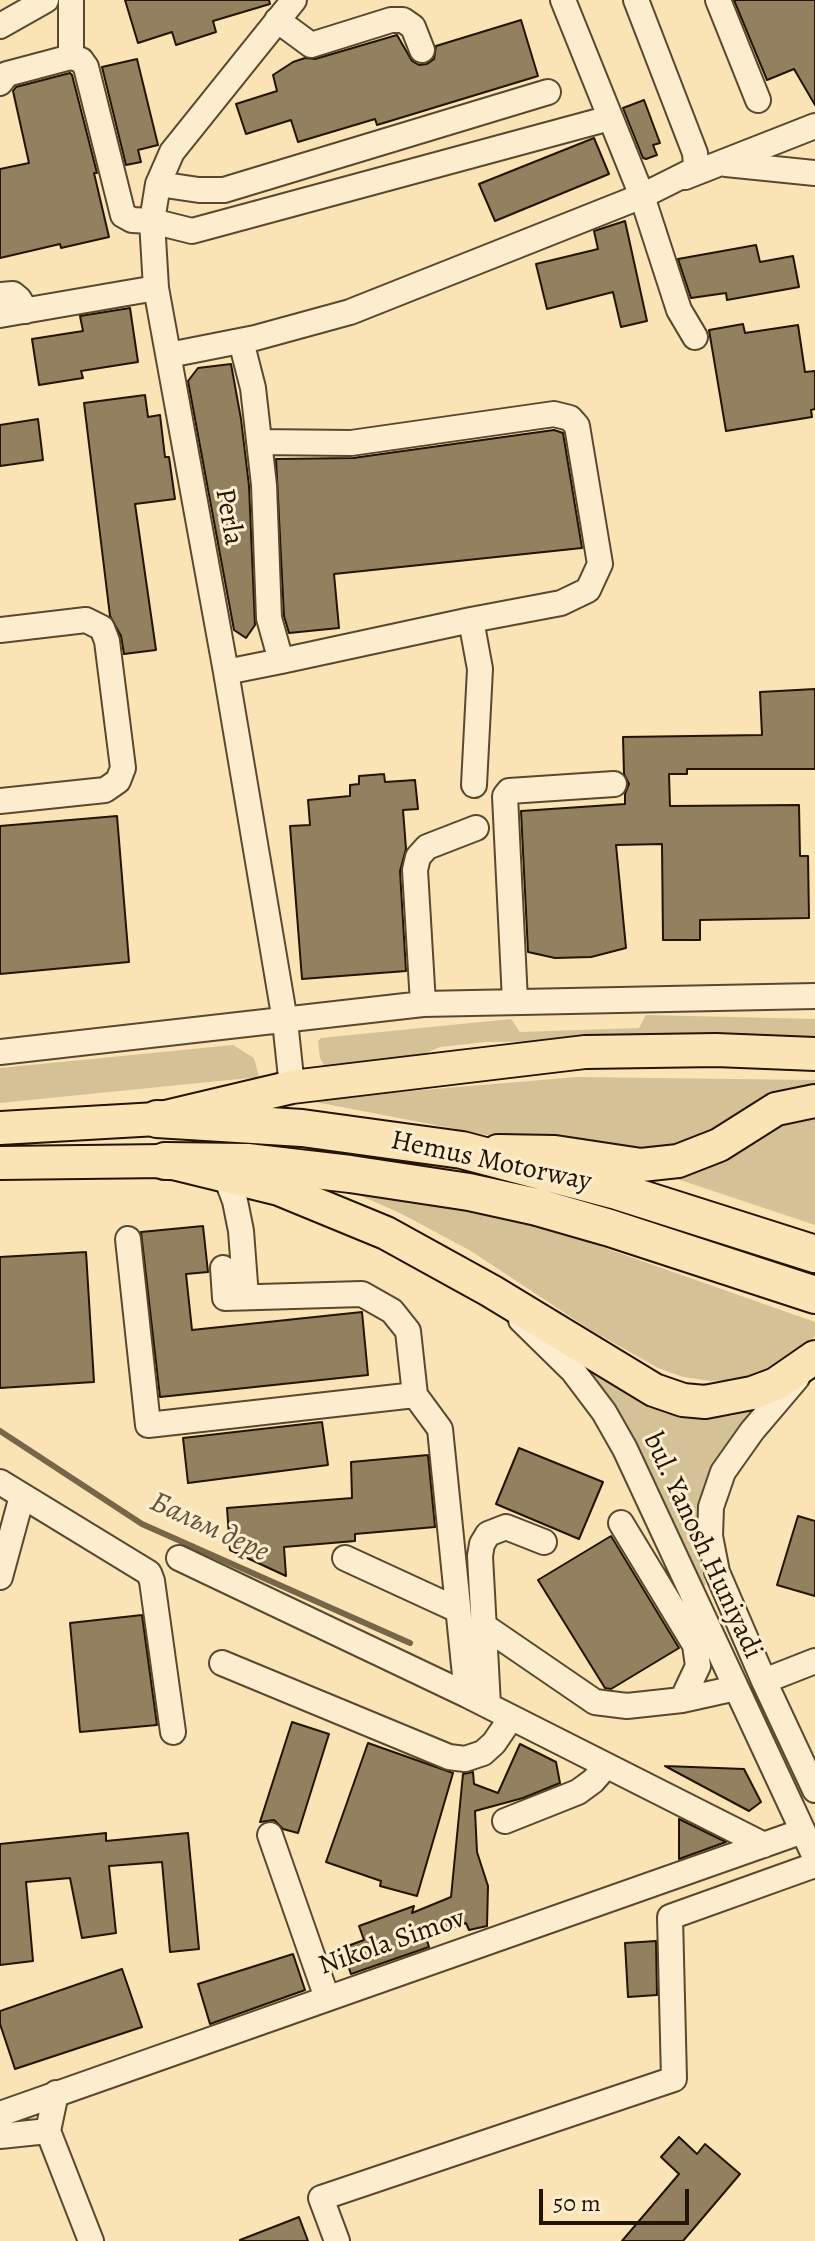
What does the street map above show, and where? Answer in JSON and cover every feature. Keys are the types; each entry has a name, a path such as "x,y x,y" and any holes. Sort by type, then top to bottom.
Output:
{"highway":[{"name":"Hemus Motorway","path":"157,1119 302,1128 462,1150 617,1191 815,1254"},
{"name":"Hemus Motorway","path":"165,1161 247,1162 469,1192 610,1228 815,1295"}],"main road":[{"path":"0,1128 157,1119 292,1087 585,1052 716,1050 815,1054"},
{"path":"462,1150 555,1152 641,1165 668,1162 698,1155 719,1145 776,1109 815,1101"},
{"path":"3,1167 165,1161 279,1189 386,1233 491,1291 654,1390 683,1400 705,1402 752,1393 776,1384 814,1359"}],"street":[{"path":"0,26 46,0"},
{"path":"71,0 71,57"},
{"name":"Perla","path":"292,1087 285,1021 226,672 156,288 152,221 158,184 172,152 294,0"},
{"path":"563,0 642,196 679,310 695,337"},
{"path":"636,0 695,153 696,166 685,177"},
{"path":"718,0 758,100"},
{"path":"277,20 311,45 391,20 403,20 413,27 422,50"},
{"path":"0,83 7,74 71,57 81,60 86,67 123,215 132,220 152,221 192,231 610,118"},
{"path":"158,184 224,190 548,92"},
{"path":"169,355 241,341 350,312 815,126"},
{"path":"719,163 815,173"},
{"path":"0,315 156,288"},
{"path":"0,295 13,294 26,311"},
{"path":"241,341 253,388 264,485 269,618 281,661"},
{"path":"226,672 561,603 588,590 600,564 577,426 570,418 554,414 351,443 259,442"},
{"path":"0,630 86,620 102,628 107,641 123,768 118,781 105,790 0,801"},
{"path":"471,620 480,669 474,785"},
{"path":"515,1001 505,796 509,791 614,784"},
{"path":"423,1004 415,870 418,857 427,847 476,828"},
{"path":"0,1052 423,1004 815,996"},
{"path":"226,1177 241,1231 246,1297"},
{"path":"128,1239 148,1425 415,1395"},
{"path":"223,1268 225,1298 362,1294 392,1311 408,1331 415,1395 440,1429 458,1610 477,1700"},
{"name":"bul. Yanosh Huniyadi","path":"491,1291 573,1371 604,1412 643,1486 815,1857"},
{"name":"bul. Yanosh Huniyadi","path":"814,1359 723,1472 711,1507 710,1536 717,1572 815,1790"},
{"path":"0,1482 149,1573 173,1732"},
{"path":"0,1577 22,1496"},
{"path":"621,1523 695,1645 698,1666 682,1700"},
{"path":"477,1700 484,1626 480,1556 488,1534 506,1527 544,1542"},
{"path":"179,1558 477,1700 764,1845"},
{"path":"345,1558 458,1610"},
{"path":"484,1626 595,1702 627,1706 682,1700 736,1688"},
{"path":"764,1681 815,1661"},
{"path":"222,1663 449,1757 465,1759 483,1753 511,1718"},
{"path":"505,1821 578,1792 606,1766"},
{"name":"Nikola Simov","path":"0,2114 803,1831"},
{"path":"270,1835 327,1998"},
{"path":"337,2241 321,2198 674,2079 670,1917 815,1865"},
{"path":"56,2093 48,2131 91,2241"},
{"path":"0,2136 48,2131"}],"shaded area":[{"path":"646,1015 815,1019 815,1038 486,1042 440,1047 413,1059 326,1069 320,1058 318,1041 321,1038 511,1019 520,1032 639,1028"},
{"path":"233,1045 254,1058 259,1077 0,1103 0,1068"},
{"path":"577,1077 815,1080 815,1091 729,1124 665,1154 503,1138 305,1100"},
{"path":"815,1112 815,1225 668,1176 771,1123"},
{"path":"334,1184 531,1222 815,1322 815,1336 776,1369 747,1379 711,1381 683,1377 658,1368 589,1329 471,1251 400,1213"},
{"path":"558,1340 705,1418 732,1416 767,1404 700,1544 700,1564 706,1585 701,1587 627,1429 601,1388"}],"building":[{"path":"125,0 269,0 270,4 213,21 216,32 176,45 172,32 138,43"},
{"path":"734,0 815,0 815,105 794,69 767,80"},
{"path":"521,20 538,76 377,125 375,119 298,142 291,120 246,134 236,104 277,91 273,75 293,62 315,59 397,35 412,61 419,65 427,64 434,59 436,46"},
{"path":"137,59 158,145 138,150 141,162 126,165 102,67"},
{"path":"70,73 97,173 94,173 109,237 0,258 0,169 29,163 13,91 16,87"},
{"path":"644,100 660,143 653,145 657,155 646,159 623,108"},
{"path":"594,138 609,174 495,221 479,184"},
{"path":"625,221 647,321 621,327 613,292 547,309 536,264 598,249 594,231"},
{"path":"756,245 760,262 793,256 799,287 727,300 726,293 691,298 678,259"},
{"path":"130,308 138,362 81,371 83,378 39,385 32,339 83,331 80,316"},
{"path":"743,324 745,333 798,325 805,372 815,371 815,409 811,410 812,417 726,431 709,330"},
{"path":"231,364 249,486 255,625 246,638 234,630 188,381 198,368"},
{"path":"145,395 148,417 160,415 165,457 169,457 175,499 135,504 156,650 124,654 121,636 110,616 84,403"},
{"path":"38,419 43,460 0,466 0,425"},
{"path":"554,430 563,433 582,548 334,574 339,628 289,633 284,616 276,459 353,458"},
{"path":"815,689 815,769 687,769 687,774 669,774 670,806 799,805 800,856 808,856 809,918 700,920 700,940 663,940 662,844 616,845 626,948 591,957 555,958 528,952 521,811 625,804 629,784 624,774 623,737 762,735 760,692"},
{"path":"384,774 385,782 415,780 418,809 403,810 406,849 400,871 406,971 302,979 290,826 310,825 308,800 350,796 350,785 359,784 359,776"},
{"path":"117,816 129,962 0,974 0,826"},
{"path":"203,1226 208,1272 186,1274 192,1330 362,1312 368,1375 160,1397 141,1232"},
{"path":"86,1252 94,1382 0,1388 0,1257"},
{"path":"322,1422 328,1465 188,1483 183,1438"},
{"path":"519,1448 603,1482 579,1539 496,1504"},
{"path":"428,1455 435,1527 355,1534 355,1541 284,1547 286,1576 230,1550 227,1508 352,1498 351,1462"},
{"path":"798,1516 815,1521 815,1596 777,1585"},
{"path":"611,1536 679,1648 611,1689 605,1688 538,1580"},
{"path":"142,1615 157,1725 80,1732 70,1623"},
{"path":"292,1722 329,1734 298,1833 283,1829 274,1820 260,1822"},
{"path":"368,1743 453,1773 417,1896 380,1886 381,1881 326,1862"},
{"path":"520,1744 556,1762 560,1783 523,1798 475,1811 477,1852 488,1886 487,1926 469,1930 466,1923 426,1937 429,1947 351,1974 342,1948 364,1940 359,1926 414,1906 412,1913 451,1897 463,1774 473,1772 474,1784 498,1793"},
{"path":"665,1766 744,1769 761,1802 749,1811"},
{"path":"679,1819 726,1842 679,1859"},
{"path":"106,1833 106,1841 188,1833 199,1949 170,1952 162,1862 109,1866 116,1933 82,1938 70,1878 26,1882 33,1961 0,1965 0,1844"},
{"path":"656,1941 657,1995 628,1997 625,1943"},
{"path":"293,1954 305,1990 210,2024 198,1984"},
{"path":"122,1969 142,2027 15,2069 0,2024 0,2011"},
{"path":"679,2137 697,2154 705,2144 740,2174 683,2241 622,2241 679,2174 661,2157"},
{"path":"299,2217 308,2241 240,2241 240,2240"}],"waterway":[{"name":"Балъм дере","path":"0,1431 142,1524 410,1643"}]}
